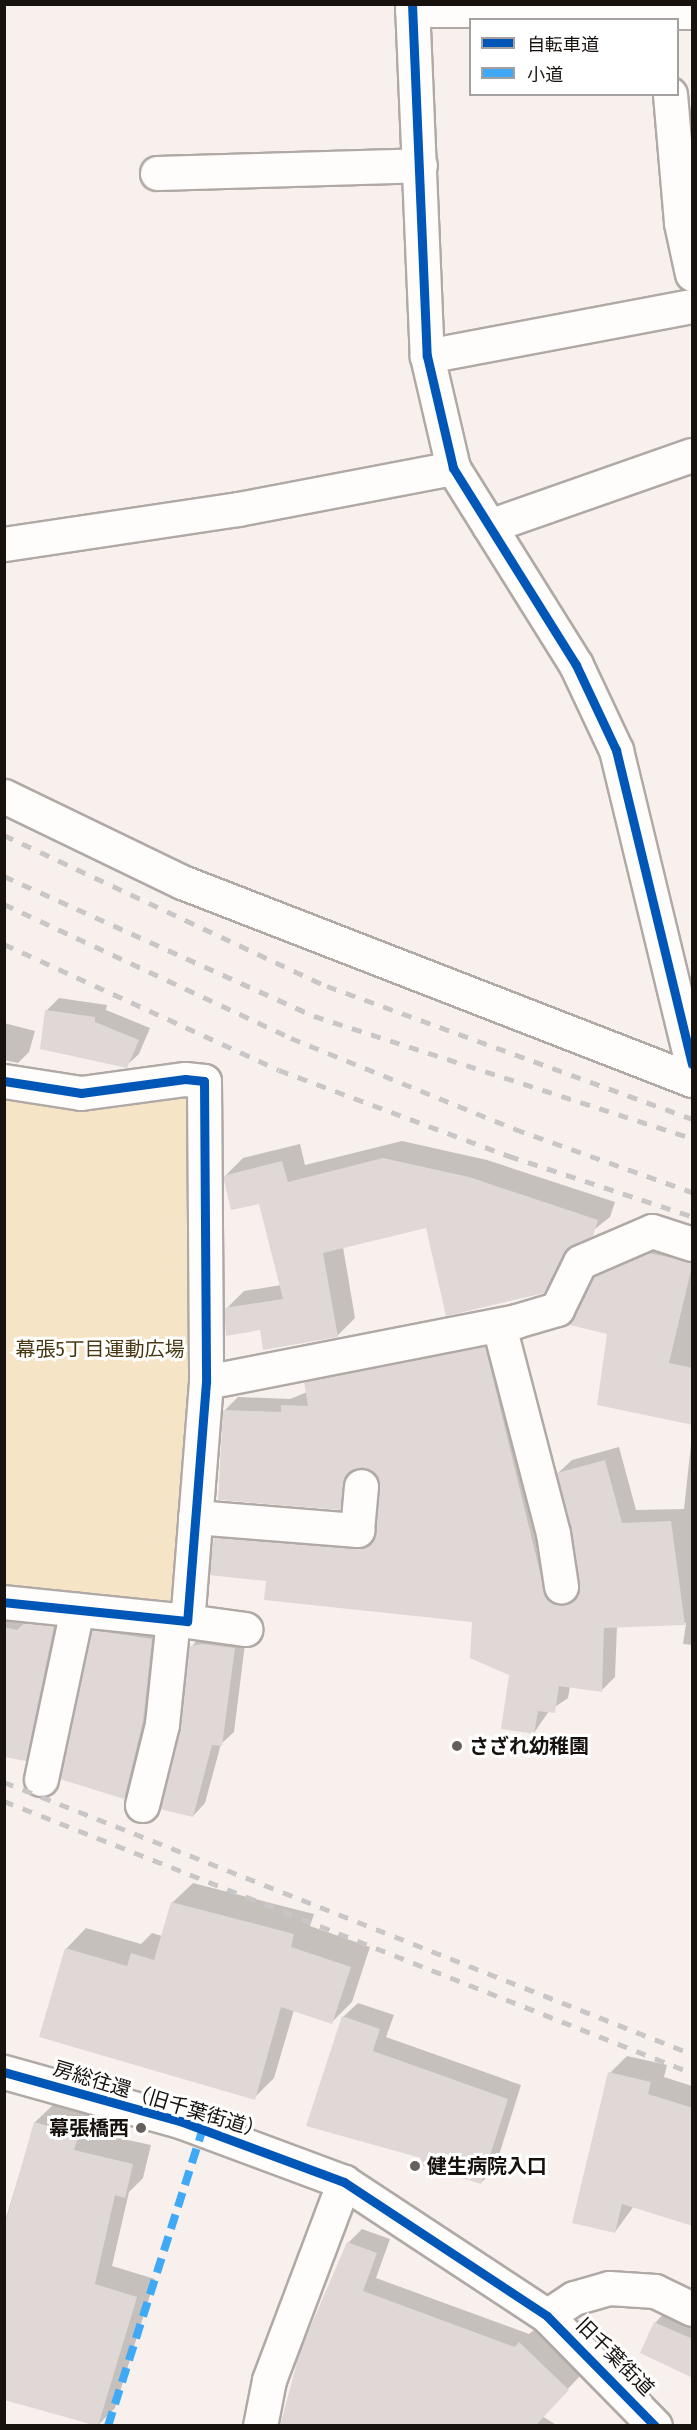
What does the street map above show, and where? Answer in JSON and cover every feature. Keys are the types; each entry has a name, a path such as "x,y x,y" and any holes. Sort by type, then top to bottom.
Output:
{"street":[{"path":"670,11 412,7 427,356 453,468 576,665 616,750 693,1064"},
{"path":"670,96 681,223 693,274"},
{"path":"157,173 420,165"},
{"path":"427,356 693,306"},
{"path":"489,526 693,455"},
{"path":"4,544 238,509 453,468"},
{"path":"4,796 183,882 693,1080"},
{"path":"4,1081 81,1093 185,1079 204,1081 207,1382 195,1517 180,1621 162,1724 142,1805"},
{"path":"207,1382 499,1326 557,1309 580,1262 652,1231 693,1244"},
{"path":"499,1326 553,1533 561,1586"},
{"path":"195,1517 357,1530 361,1486"},
{"path":"4,1602 244,1629"},
{"path":"41,1779 77,1610"},
{"name":"房総往還（旧千葉街道）","path":"4,2072 180,2121 344,2182 547,2316"},
{"path":"260,2426 269,2380 344,2182"},
{"path":"547,2316 574,2298 609,2288 655,2291 693,2309"},
{"name":"旧千葉街道","path":"547,2316 655,2426"}],"green space":[{"name":"幕張5丁目運動広場","path":"184,1090 195,1103 196,1398 179,1600 167,1608 5,1592 5,1093"}],"building":[{"path":"45,1010 95,1017 95,1022 139,1040 127,1068 40,1049"},
{"path":"383,1158 469,1177 598,1220 593,1236 564,1253 544,1293 446,1316 426,1228 323,1253 338,1337 263,1350 260,1330 226,1336 224,1308 283,1299 259,1204 231,1210 223,1176 282,1161 288,1182"},
{"path":"648,1253 693,1262 669,1363 693,1368 693,1425 597,1405 607,1334 570,1325 594,1276"},
{"path":"485,1346 546,1597 564,1604 573,1600 580,1584 557,1473 605,1460 622,1523 671,1521 685,1625 604,1628 602,1692 559,1686 555,1713 538,1711 534,1734 501,1729 509,1675 470,1658 472,1622 264,1600 266,1581 209,1575 214,1537 365,1547 376,1532 380,1488 372,1471 362,1467 345,1476 340,1510 218,1500 223,1410 281,1412 281,1405 308,1406 304,1382"},
{"path":"25,1623 54,1626 26,1761 4,1757 4,1627 17,1630"},
{"path":"92,1630 152,1639 143,1721 124,1799 60,1779"},
{"path":"202,1644 235,1648 222,1746 212,1745 193,1817 160,1809 180,1728 189,1646"},
{"path":"171,1902 294,1934 291,1947 351,1967 332,2024 281,2007 255,2100 39,2037 65,1948 127,1966 131,1953 154,1960"},
{"path":"342,2016 380,2029 373,2051 508,2099 481,2184 419,2165 421,2158 306,2126"},
{"path":"608,2072 651,2082 648,2094 693,2108 693,2226 622,2204 615,2233 572,2223"},
{"path":"34,2122 79,2134 74,2150 133,2164 125,2198 115,2195 95,2284 137,2297 98,2426 4,2400 4,2228"},
{"path":"347,2242 377,2253 363,2291 515,2347 519,2342 569,2390 535,2426 280,2426 300,2351"},
{"path":"654,2322 693,2339 693,2378 640,2353"}],"railway":[{"path":"4,835 327,986 692,1119"},
{"path":"4,876 314,1016 692,1138"},
{"path":"4,904 291,1038 515,1129 692,1192"},
{"path":"4,944 279,1070 509,1156 692,1216"},
{"path":"4,1782 692,2054"},
{"path":"4,1801 692,2073"}],"marked path":[{"path":"108,2426 203,2128"}],"cycle path":[{"path":"412,4 427,356 453,468 576,665 616,750 692,1064"},
{"path":"4,1081 81,1093 185,1079 204,1081 206,1382 187,1621 4,1602"},
{"path":"4,2072 180,2121 344,2182 547,2316 655,2426"}],"place":[{"name":"さざれ幼稚園","path":"457,1746"},
{"name":"幕張橋西","path":"141,2128"},
{"name":"健生病院入口","path":"415,2166"}]}
